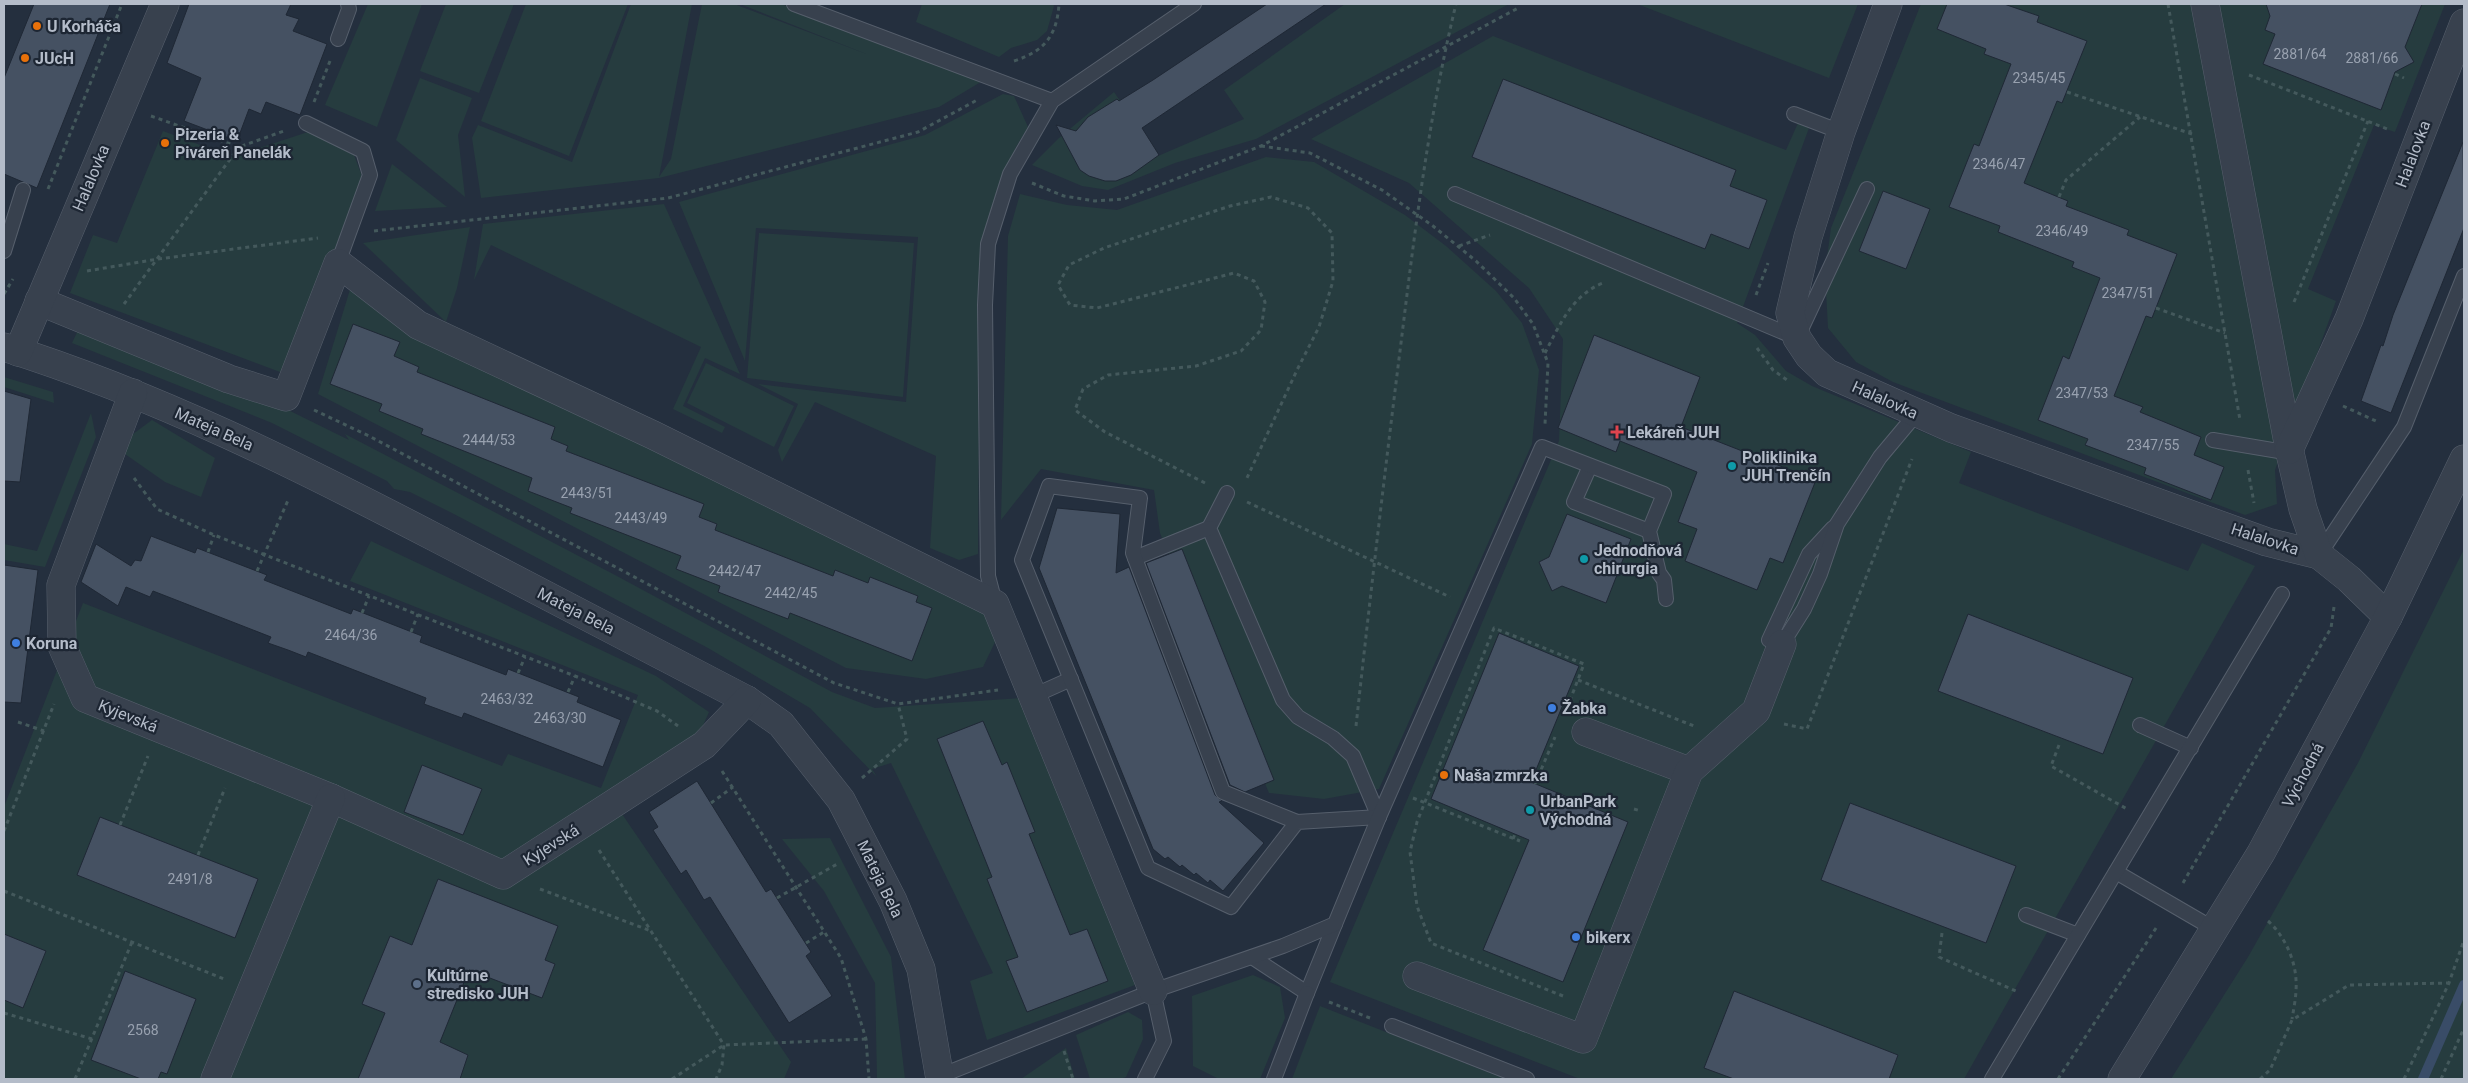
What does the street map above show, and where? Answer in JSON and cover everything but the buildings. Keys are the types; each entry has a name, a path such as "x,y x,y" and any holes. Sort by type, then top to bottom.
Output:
{"street":[{"name":"Halalovka","path":"11,349 39,300 165,4"},
{"name":"Halalovka","path":"1888,4 1841,132 1808,237 1790,313 1797,338 1809,356 1827,373 1910,422 1951,428 2259,538 2319,555 2349,579 2388,617"},
{"name":"Halalovka","path":"2204,4 2290,451 2303,510 2319,555"},
{"name":"Halalovka","path":"2290,451 2349,319 2464,23"},
{"path":"39,300 229,379 286,397 338,263 418,325 653,435 995,604 1153,991"},
{"name":"Mateja Bela","path":"11,349 88,375 133,393 302,468 748,700 781,724 840,800 893,901 921,969 940,1078"},
{"name":"Kyjevská","path":"133,393 61,585 62,646 85,698 331,798 503,875 704,744 748,700"},
{"name":"Východná","path":"2122,1079 2261,853 2388,617 2464,459"},
{"path":"1417,976 1583,1039 1689,771 1756,711 1776,642"},
{"path":"1586,732 1689,771"},
{"path":"215,1079 331,798"}],"lane":[{"path":"338,39 349,9 348,4"},
{"path":"794,4 1052,101"},
{"path":"995,604 988,576 985,305 988,244 1010,174 1052,101 1194,4"},
{"path":"1794,114 1841,132"},
{"path":"306,123 363,151 370,175 338,263"},
{"path":"1455,194 1797,338 1867,189"},
{"path":"4,251 23,190"},
{"path":"2319,555 2400,432 2464,276"},
{"path":"1776,642 1812,591 1837,524 1880,457 1910,422"},
{"path":"2213,440 2244,446 2290,451"},
{"path":"1274,1079 1379,817 1542,447 1664,494 1649,531 1659,573 1664,580 1666,599"},
{"path":"1590,466 1574,502 1649,531"},
{"path":"1297,822 1232,907 1148,868 1022,560 1049,486 1140,498 1133,553 1223,792 1297,822 1379,817"},
{"path":"1135,558 1209,528 1233,496"},
{"path":"1209,528 1282,700 1298,717 1333,738 1353,756 1379,817"},
{"path":"1992,1079 2282,594"},
{"path":"1031,691 1070,679"},
{"path":"2140,726 2191,748"},
{"path":"2116,872 2214,929"},
{"path":"2026,916 2078,935"},
{"path":"940,1078 1153,991 1252,957 1335,924"},
{"path":"1252,957 1307,993"},
{"path":"1145,1079 1164,1041 1153,991"},
{"path":"1392,1026 1527,1079"}],"path":[{"path":"46,194 122,4"},
{"path":"158,259 349,234 668,198 918,132 985,96 1008,62 1040,49 1050,38 1058,23 1059,4"},
{"path":"1353,756 1373,561 1417,215 1446,48 1456,4"},
{"path":"2168,4 2192,134 2259,538"},
{"path":"1010,174 1064,196 1095,201 1124,199 1261,146 1446,48 1520,6"},
{"path":"2245,73 2395,132"},
{"path":"2394,74 2404,78"},
{"path":"2067,92 2192,134"},
{"path":"2059,196 2066,180 2141,117"},
{"path":"155,118 218,141"},
{"path":"2293,303 2368,121"},
{"path":"1261,146 1310,154 1382,190 1476,262 1514,298 1533,324 1548,363 1548,396 1542,447"},
{"path":"106,327 239,148"},
{"path":"1233,496 1319,327 1333,281 1332,233 1308,208 1271,196 1230,206 1104,248 1069,264 1058,285 1070,305 1097,308 1234,272 1254,281 1265,302 1261,330 1241,351 1196,366 1108,375 1083,389 1075,410 1105,432 1186,474 1233,496 1373,561 1471,607"},
{"path":"1768,262 1741,335 1753,344 1773,370 1795,386"},
{"path":"4,294 16,272"},
{"path":"1544,353 1570,306 1595,286 1620,277 1642,273"},
{"path":"2156,308 2225,333"},
{"path":"2315,393 2400,432"},
{"path":"286,397 369,436 834,683 898,704 1031,691"},
{"path":"1785,724 1807,730 1922,432 1910,422"},
{"path":"112,449 157,509 214,535 575,676 656,712 704,744 798,887 841,958 866,1039 869,1079"},
{"path":"257,571 302,468"},
{"path":"208,552 214,535"},
{"path":"362,613 369,596"},
{"path":"2058,1079 2171,904 2331,628 2334,606"},
{"path":"411,632 418,614"},
{"path":"1571,999 1431,943 1417,906 1410,852 1417,822 1494,628 1584,664 1578,680 1698,728"},
{"path":"518,673 525,656"},
{"path":"568,692 575,676"},
{"path":"4,831 44,731 55,698"},
{"path":"865,776 907,739 898,704"},
{"path":"52,708 60,711"},
{"path":"18,722 44,731"},
{"path":"2059,745 2051,766 2147,821"},
{"path":"120,825 152,747"},
{"path":"198,855 226,786"},
{"path":"711,803 733,787"},
{"path":"1391,789 1520,841"},
{"path":"582,825 724,1045 722,1064 716,1079"},
{"path":"1513,839 1515,834"},
{"path":"777,898 866,848"},
{"path":"503,875 652,932"},
{"path":"4,891 224,979 230,973"},
{"path":"2260,1079 2270,1070 2292,1020 2296,980 2288,948 2268,921"},
{"path":"806,943 824,932"},
{"path":"1942,933 1939,957 2039,1002"},
{"path":"2404,1079 2449,983 2464,940"},
{"path":"75,1079 132,942"},
{"path":"2292,1020 2348,985 2449,983"},
{"path":"1326,1000 1353,1011"},
{"path":"4,1013 92,1039"},
{"path":"2441,1079 2464,1028"},
{"path":"672,1079 724,1045 866,1039"},
{"path":"1065,1054 1073,1079"}],"green space":[{"path":"368,4 422,4 377,127 325,105"},
{"path":"446,4 514,4 479,93 420,71"},
{"path":"526,4 628,4 569,156 481,121"},
{"path":"631,4 692,4 659,177 671,159 702,4 734,4 869,55 740,4 781,4 984,80 939,107 659,178 481,198 472,138 478,125 572,162"},
{"path":"922,4 1053,4 1054,6 1047,31 1037,40 1011,48 999,57 916,22"},
{"path":"1345,4 1509,4 1256,139 1175,163 1108,190 1082,186 1032,165 1059,138 1114,92 1158,156 1244,119 1224,90"},
{"path":"1637,4 1858,4 1829,78"},
{"path":"1921,4 2445,4 2395,132 2374,125 2308,289 2336,301 2275,470 2277,504 2245,515 1893,382 1856,362 1828,328 1825,272 1831,228"},
{"path":"1493,36 1786,150 1798,123 1809,128 1737,323 1755,335 1786,371 1812,386 1971,452 1959,483 2188,571 2202,543 2255,566 1964,1079 1580,1079 1330,982 1559,441 1563,339 1529,288 1409,183 1311,139"},
{"path":"420,78 472,98 458,135 465,197 396,140"},
{"path":"1003,94 1014,96 1028,127 1016,147 980,249 978,554 959,560 930,548 936,456 815,402 782,462 778,450 798,404 758,384 906,402 918,237 756,228 745,361 679,202 925,135"},
{"path":"163,131 232,157 308,132 354,155 362,176 288,375 70,293 93,235 117,243"},
{"path":"1266,157 1314,162 1405,215 1446,246 1496,291 1522,323 1539,370 1532,444 1379,789 1324,799 1269,793 1160,533 1154,490 1041,469 1001,520 1008,236 1020,194 1067,205 1117,210"},
{"path":"392,164 447,207 375,211"},
{"path":"664,204 740,374 705,358 683,406 725,427 722,433 673,409 701,347 491,245 474,280 483,224"},
{"path":"470,227 457,288 446,322 363,243"},
{"path":"759,233 914,243 903,397 747,378"},
{"path":"352,283 986,608 997,638 983,667 926,679 846,668 318,394"},
{"path":"80,326 278,405 349,440 345,434 615,575 832,692 875,708 1021,698 1135,985 987,1040 970,981 993,973 891,763 872,769 877,777 810,708 708,648 452,513 410,492 394,489 387,481 272,423 72,343"},
{"path":"706,363 794,406 774,447 687,403"},
{"path":"4,377 53,392 54,403 4,387"},
{"path":"91,413 96,437 45,567 4,560 4,544 37,551"},
{"path":"152,420 215,458 201,497 165,482 125,454 129,437"},
{"path":"371,541 656,676 709,712 700,732 620,811 791,1062 784,1079 4,1079 4,807 83,603 502,766 508,754 601,788 638,695 350,581"},
{"path":"2464,549 2464,1079 2171,1079 2248,957 2358,763"},
{"path":"830,838 891,957 905,1079 877,1079 875,983 824,891 782,839"},
{"path":"1253,975 1280,987 1285,1018 1260,1079 1219,1079 1193,1066 1192,996"},
{"path":"1320,1006 1505,1079 1292,1079"},
{"path":"1128,1012 1142,1020 1143,1039 1126,1077 1120,1079 1090,1079 1076,1035"},
{"path":"1066,1048 1075,1079 1021,1079"}],"waterway":[{"path":"2423,1079 2464,985"}],"place":[{"name":"U Korháča","path":"37,26"},
{"name":"JUcH","path":"25,58"},
{"name":"Pizeria & Piváreň Panelák","path":"165,143"},
{"name":"Lekáreň JUH","path":"1617,432"},
{"name":"Poliklinika JUH Trenčín","path":"1732,466"},
{"name":"Jednodňová chirurgia","path":"1584,559"},
{"name":"Koruna","path":"16,643"},
{"name":"Žabka","path":"1552,708"},
{"name":"Naša zmrzka","path":"1444,775"},
{"name":"UrbanPark Východná","path":"1530,810"},
{"name":"bikerx","path":"1576,937"},
{"name":"Kultúrne stredisko JUH","path":"417,984"}]}
